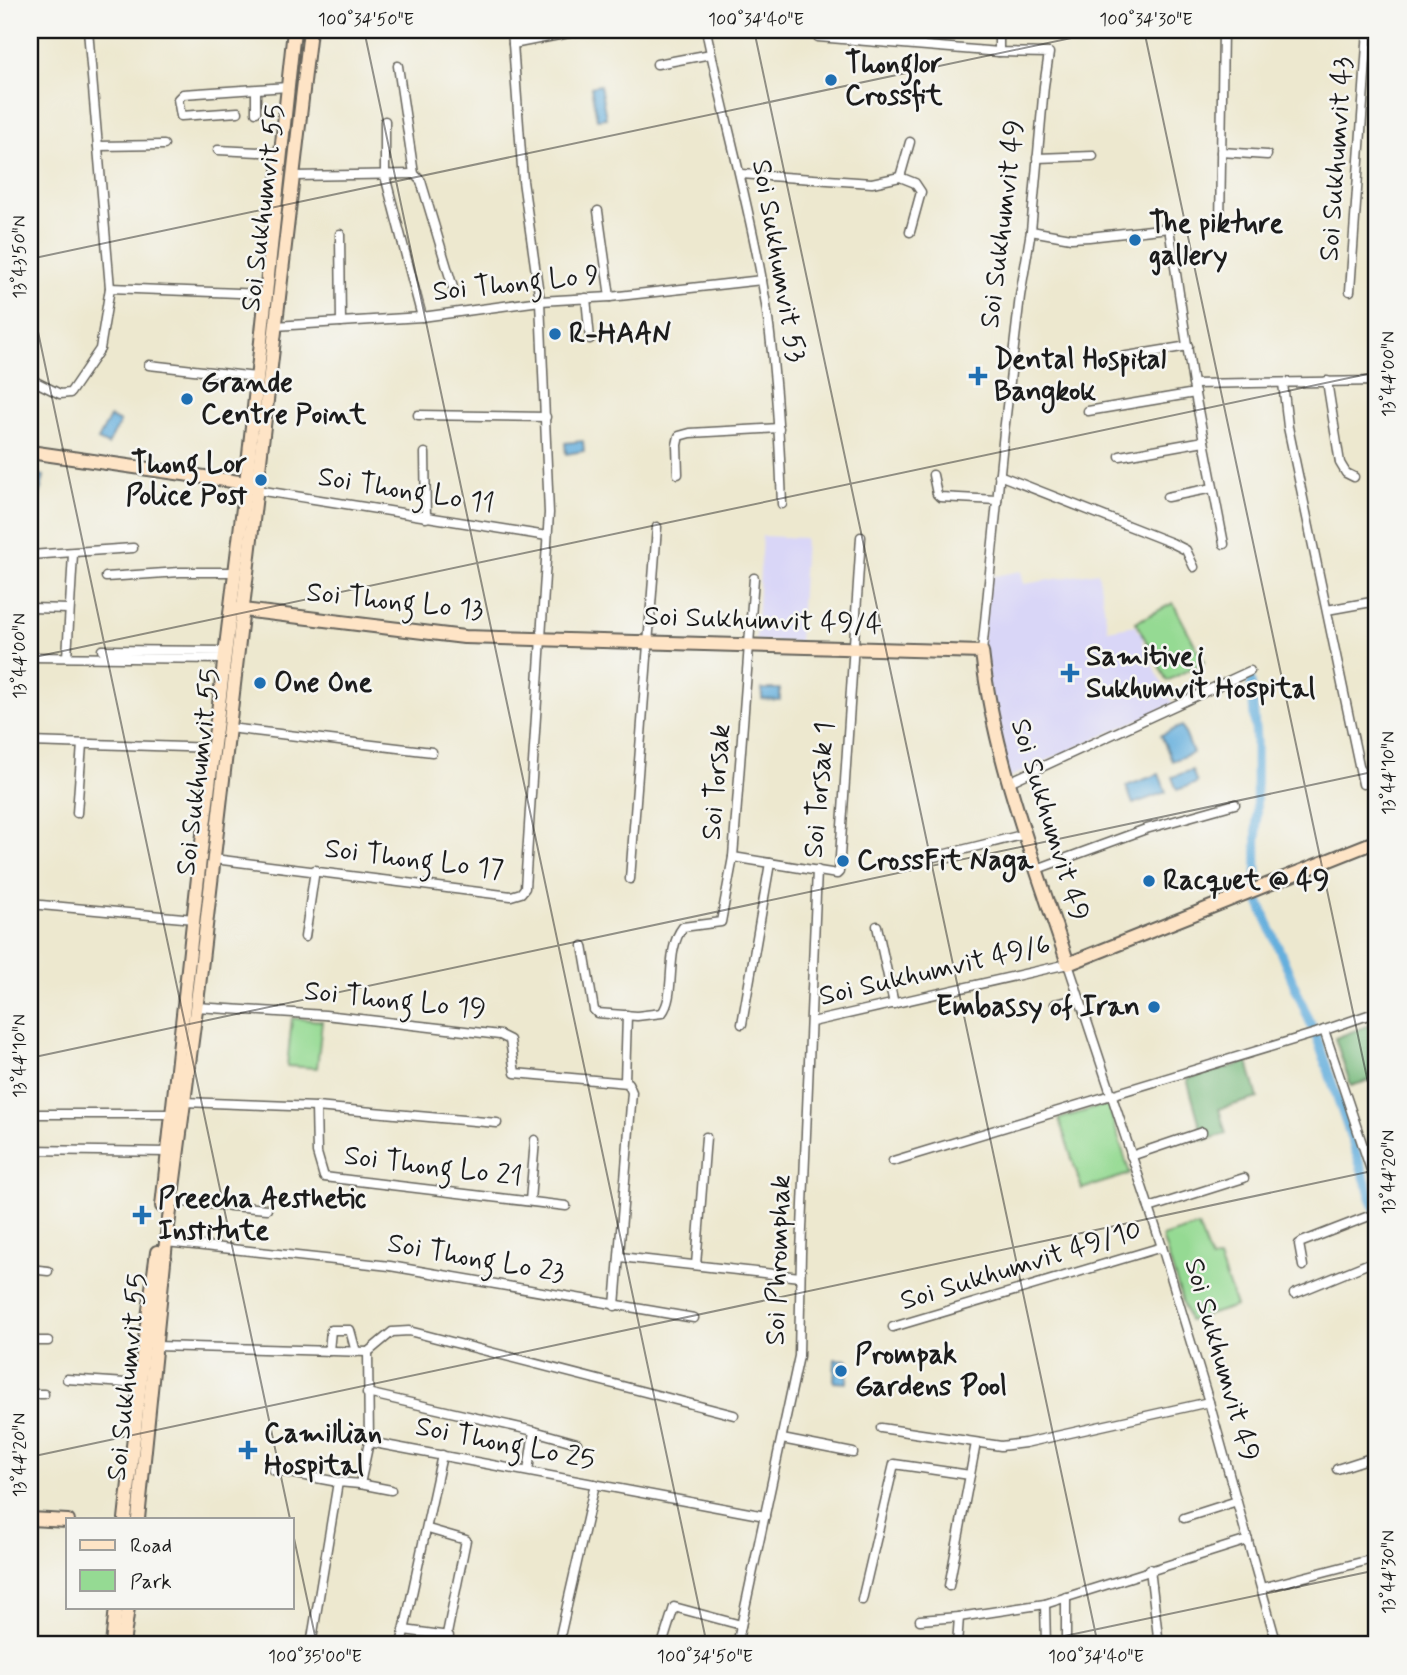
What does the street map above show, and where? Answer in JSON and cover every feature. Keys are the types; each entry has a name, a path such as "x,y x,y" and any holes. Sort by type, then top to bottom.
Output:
{"main road":[{"name":"Soi Sukhumvit 55","path":"272,294 278,175 294,30"},
{"name":"Soi Sukhumvit 55","path":"125,1518 138,1460 268,325 294,176 310,30"},
{"path":"281,153 296,154"},
{"path":"278,175 294,176"},
{"name":"Soi Sukhumvit 55","path":"223,727 226,655 237,609 235,572 251,487 256,377 268,325"},
{"path":"30,452 251,487"},
{"name":"Soi Thong Lo 13","path":"237,609 456,636 541,639"},
{"name":"Soi Sukhumvit 49/4","path":"541,639 982,652"},
{"name":"Soi Sukhumvit 49","path":"982,652 988,701 1009,782 1068,964"},
{"path":"1068,964 1377,841"},
{"name":"Soi Sukhumvit 55","path":"163,1241 172,1200 173,1153"},
{"name":"Soi Sukhumvit 55","path":"138,1518 140,1384 150,1346"},
{"path":"30,1519 66,1521"},
{"path":"112,1645 116,1608"},
{"path":"123,1645 128,1608"}],"street":[{"path":"30,379 60,394 70,393 100,349 110,288 89,30"},
{"path":"512,30 523,181 540,302 546,417 549,513 541,639"},
{"path":"513,44 584,30"},
{"name":"Soi Sukhumvit 53","path":"706,30 741,174 762,280 774,362 782,504"},
{"path":"914,30 917,44"},
{"path":"818,37 999,52 999,30"},
{"path":"1220,226 1223,30"},
{"name":"Soi Sukhumvit 43","path":"1350,291 1368,30"},
{"name":"Soi Sukhumvit 49","path":"982,652 999,475 1018,306 1031,231 1049,53 999,52"},
{"path":"657,64 711,54"},
{"path":"398,66 414,174 421,181 454,291"},
{"path":"238,112 181,116 178,99 183,94 288,87"},
{"path":"256,90 256,112"},
{"path":"385,121 385,176 422,317"},
{"path":"900,177 910,142"},
{"path":"99,146 164,145"},
{"path":"218,150 281,153"},
{"path":"1221,152 1267,155"},
{"path":"1037,158 1093,156"},
{"path":"294,176 414,174"},
{"path":"741,174 872,183 900,177 915,183 921,192 910,232"},
{"path":"598,211 610,297"},
{"path":"1031,231 1080,237 1169,228 1194,388 1224,544"},
{"path":"340,234 341,322"},
{"name":"Soi Thong Lo 9","path":"268,325 422,317 540,302 762,280"},
{"path":"110,288 272,294"},
{"path":"586,298 590,339"},
{"path":"1109,359 1188,346"},
{"path":"149,365 256,377"},
{"path":"1326,381 1340,463 1346,473 1354,477"},
{"path":"1088,411 1194,388 1377,381"},
{"path":"1283,383 1288,427 1363,785"},
{"path":"418,415 546,417"},
{"path":"678,474 679,436 690,433 779,428"},
{"path":"1121,456 1204,441"},
{"path":"425,453 426,518"},
{"path":"933,475 940,497 997,500"},
{"path":"999,475 1172,543 1186,550 1194,568"},
{"name":"Soi Thong Lo 11","path":"251,487 547,536"},
{"path":"1167,497 1213,488"},
{"path":"630,879 657,527"},
{"path":"854,649 861,537"},
{"path":"30,555 133,548"},
{"path":"67,657 73,554"},
{"path":"106,577 180,572 235,572"},
{"name":"Soi Torsak","path":"627,1015 662,1013 668,1000 678,933 683,927 720,922 733,857 754,578"},
{"path":"1327,610 1377,601"},
{"path":"30,608 69,609"},
{"name":"Soi Thong Lo 17","path":"207,859 315,870 511,896 524,891 541,639"},
{"name":"Soi Torsak 1","path":"733,857 837,874 854,649"},
{"path":"102,650 226,655"},
{"path":"30,657 226,655"},
{"path":"1009,782 1250,671"},
{"path":"223,727 432,752"},
{"path":"30,742 221,749"},
{"path":"77,813 82,744"},
{"path":"1037,869 1146,829 1235,804"},
{"path":"934,857 1026,834"},
{"path":"742,1024 770,863"},
{"path":"305,937 315,870"},
{"name":"Soi Phromphak","path":"737,1645 799,1356 817,870"},
{"path":"30,904 200,920"},
{"path":"877,926 894,1004"},
{"path":"583,946 594,1010 597,1013 627,1015 625,1082 630,1085 632,1092 615,1306"},
{"name":"Soi Sukhumvit 49","path":"1068,964 1162,1247 1209,1402 1277,1645"},
{"name":"Soi Sukhumvit 49/6","path":"812,1022 1068,964"},
{"path":"1055,1004 1079,999"},
{"name":"Soi Thong Lo 19","path":"190,1006 325,1015 500,1035 510,1040 515,1073 625,1082"},
{"path":"893,1161 1377,1012"},
{"path":"1324,1030 1377,1188"},
{"name":"Soi Thong Lo 21","path":"30,1114 177,1106 316,1107 497,1123"},
{"name":"Soi Thong Lo 21","path":"316,1107 317,1153 324,1177 566,1206"},
{"path":"1131,1156 1202,1132"},
{"path":"696,1265 706,1137"},
{"path":"530,1201 534,1140"},
{"path":"30,1150 173,1153"},
{"path":"1149,1208 1244,1178"},
{"path":"172,1200 267,1209"},
{"path":"1303,1266 1299,1244 1377,1213"},
{"name":"Soi Thong Lo 23","path":"163,1241 390,1266 694,1318"},
{"name":"Soi Sukhumvit 49/10","path":"893,1327 1162,1247"},
{"path":"620,1257 800,1277"},
{"path":"1294,1294 1377,1260"},
{"path":"30,1269 48,1271"},
{"path":"330,1351 331,1330 350,1330 356,1352"},
{"path":"150,1346 368,1352 395,1330 416,1332 734,1415"},
{"path":"30,1341 48,1341"},
{"path":"360,1484 369,1442 368,1352"},
{"path":"67,1379 140,1384"},
{"path":"367,1393 577,1443"},
{"path":"30,1394 44,1394"},
{"path":"881,1428 1000,1446 1209,1402"},
{"path":"528,1471 534,1431"},
{"path":"782,1439 853,1453"},
{"name":"Soi Thong Lo 25","path":"369,1442 765,1516"},
{"path":"949,1586 976,1443"},
{"path":"401,1645 442,1455"},
{"path":"1337,1469 1377,1456"},
{"path":"862,1600 894,1464 970,1475"},
{"path":"273,1470 391,1490"},
{"path":"311,1645 338,1482"},
{"path":"558,1645 595,1484"},
{"path":"1184,1518 1237,1501"},
{"path":"404,1630 449,1636 447,1633 466,1540 428,1529"},
{"path":"920,1620 1045,1604 1248,1540"},
{"path":"1262,1588 1377,1558"},
{"path":"1150,1569 1160,1645"},
{"path":"1066,1597 1066,1645"},
{"path":"1045,1604 1046,1645"},
{"path":"662,1645 673,1609 676,1607 741,1625"},
{"path":"957,1645 959,1617"}],"shaded area":[{"path":"762,536 805,538 799,642 756,641"},
{"name":"Samitivej Sukhumvit Hospital","path":"1021,571 1024,584 1098,572 1108,630 1136,625 1138,632 1141,631 1145,651 1173,704 1008,778 981,652 989,577"}],"green space":[{"path":"1173,603 1204,662 1167,681 1136,622"},
{"path":"292,1018 322,1021 317,1068 287,1066"},
{"path":"1377,1022 1377,1078 1351,1086 1335,1038"},
{"path":"1248,1062 1258,1098 1219,1109 1226,1134 1204,1140 1187,1079"},
{"path":"1108,1104 1130,1174 1082,1189 1059,1119"},
{"path":"1198,1226 1211,1260 1219,1259 1236,1306 1189,1321 1162,1237"}],"water":[{"path":"600,85 606,118 597,119 591,87"},
{"path":"110,417 120,422 108,445 98,440"},
{"path":"583,441 584,451 566,454 565,443"},
{"path":"33,473 44,476 39,498 30,497"},
{"path":"762,689 780,689 780,700 762,699"},
{"path":"1182,726 1193,753 1172,761 1161,735"},
{"path":"1192,770 1197,783 1177,790 1172,777"},
{"path":"1159,774 1166,792 1133,804 1126,786"},
{"name":"Prompak Gardens Pool","path":"835,1359 848,1360 847,1383 834,1382"}],"waterway":[{"path":"1251,680 1256,740 1257,897 1318,1041 1377,1215"}],"place":[{"name":"Thonglor Crossfit","path":"831,80"},
{"name":"The pikture gallery","path":"1135,240"},
{"name":"R-HAAN","path":"555,334"},
{"name":"Dental Hospital Bangkok","path":"978,376"},
{"name":"Grande Centre Point","path":"187,399"},
{"name":"Thong Lor Police Post","path":"261,480"},
{"name":"Samitivej Sukhumvit Hospital","path":"1070,673"},
{"name":"One One","path":"260,683"},
{"name":"CrossFit Naga","path":"843,861"},
{"name":"Racquet @ 49","path":"1149,881"},
{"name":"Embassy of Iran","path":"1154,1007"},
{"name":"Preecha Aesthetic Institute","path":"142,1215"},
{"name":"Prompak Gardens Pool","path":"841,1371"},
{"name":"Camillian Hospital","path":"248,1450"}]}
